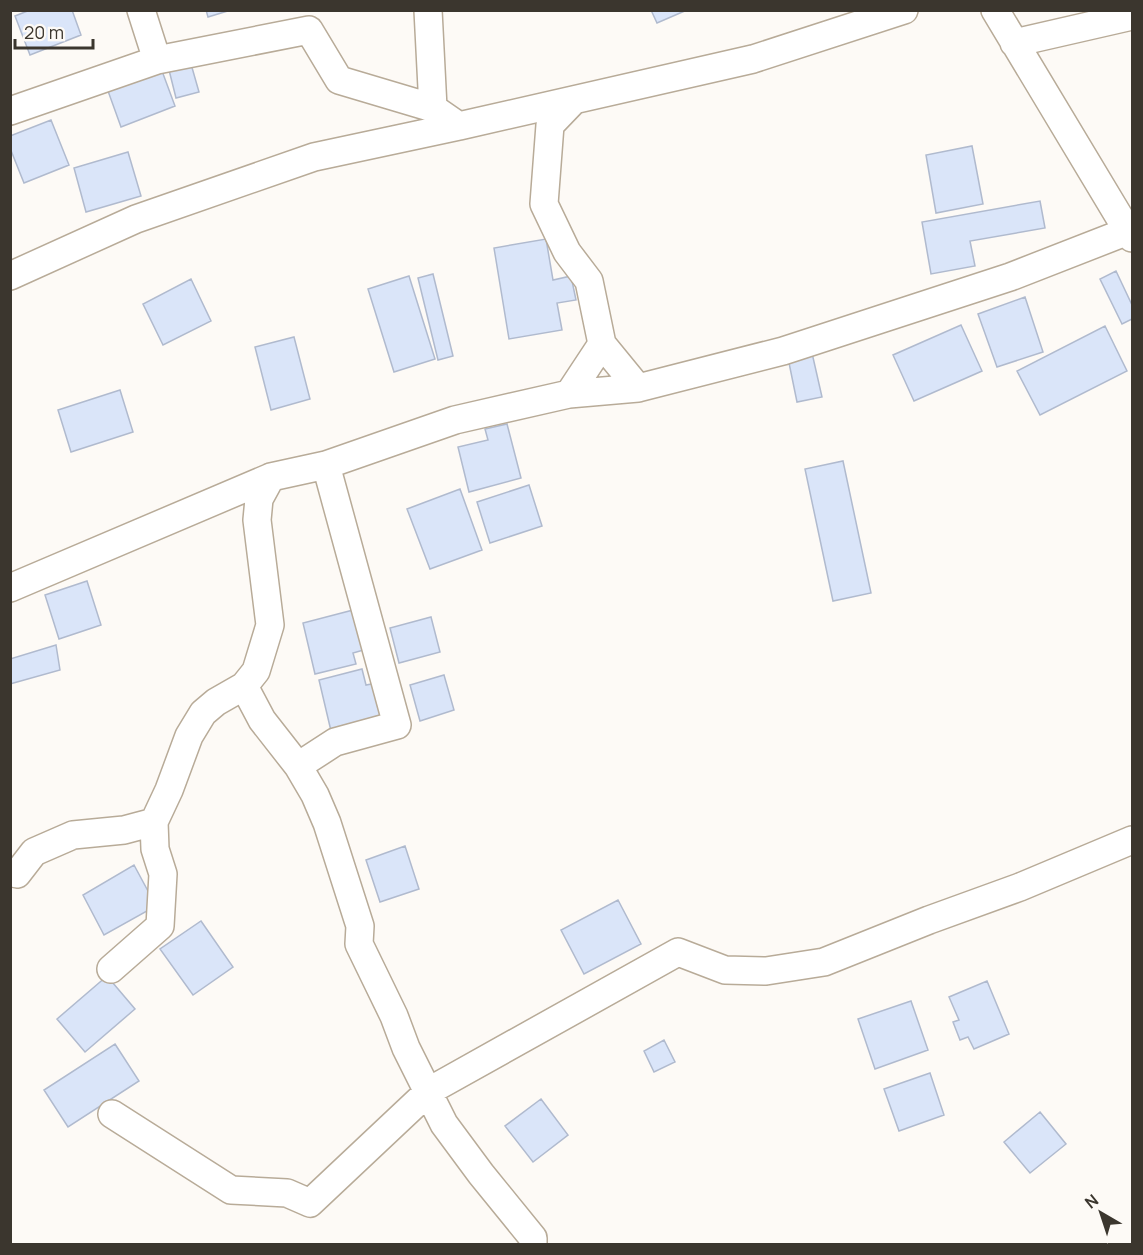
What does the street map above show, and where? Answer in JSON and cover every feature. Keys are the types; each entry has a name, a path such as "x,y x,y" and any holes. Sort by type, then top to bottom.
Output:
{"street":[{"path":"141,10 157,60"},
{"path":"428,10 433,108"},
{"path":"10,276 136,219 314,157 753,59 904,10"},
{"path":"10,588 271,477 326,465 456,420 569,394 638,388 783,351 1130,235 994,10"},
{"path":"1014,43 1132,16"},
{"path":"10,111 157,60 309,30 339,80 433,108 459,126"},
{"path":"574,100 550,125 544,204 567,252 589,281 602,345 638,388"},
{"path":"569,394 602,345"},
{"path":"298,766 335,742 397,725 326,465"},
{"path":"111,969 160,926 162,874 155,849 154,822 169,790 189,736 203,713 216,702 244,686 256,671 270,625 257,520 259,499 271,477"},
{"path":"244,686 262,720 298,766 315,795 327,823 360,926 359,944 394,1016 406,1048 444,1124 533,1238 533,1245"},
{"path":"17,874 34,852 73,835 124,830 154,822"},
{"path":"112,1114 231,1190 287,1192 310,1203 429,1091 678,952 725,970 766,971 824,962 1020,887 1132,840"}],"building":[{"path":"30,10 72,10 81,35 30,55 15,16"},
{"path":"206,10 231,10 208,17"},
{"path":"651,10 687,10 657,23"},
{"path":"191,64 199,92 176,98 169,70"},
{"path":"162,71 175,106 121,127 108,91"},
{"path":"51,120 69,165 24,183 10,148 10,136"},
{"path":"972,146 983,204 936,213 926,155"},
{"path":"128,152 141,196 86,212 74,168"},
{"path":"1040,201 1045,228 970,241 975,266 931,274 922,222"},
{"path":"546,239 553,280 571,276 576,300 557,303 562,330 509,339 494,248"},
{"path":"1116,271 1132,305 1132,319 1122,324 1100,279"},
{"path":"433,274 453,356 438,360 418,278"},
{"path":"409,276 435,359 394,372 368,289"},
{"path":"191,279 211,321 163,345 143,304"},
{"path":"1025,297 1043,352 997,367 978,314"},
{"path":"961,325 982,371 914,401 893,355"},
{"path":"1105,326 1127,371 1040,415 1017,371"},
{"path":"294,337 310,399 271,410 255,347"},
{"path":"812,353 822,397 797,402 788,358"},
{"path":"120,390 133,432 71,452 58,410"},
{"path":"507,424 521,478 469,492 458,447 488,440 485,429"},
{"path":"843,461 871,593 833,601 805,469"},
{"path":"529,485 542,526 490,543 477,502"},
{"path":"460,489 482,550 430,569 407,509"},
{"path":"87,581 101,625 59,639 45,595"},
{"path":"357,609 367,649 353,653 356,664 315,674 303,623"},
{"path":"431,617 440,652 399,663 390,628"},
{"path":"56,645 60,670 10,684 10,659"},
{"path":"362,669 366,685 376,683 385,718 331,731 319,680"},
{"path":"444,675 454,710 420,721 410,685"},
{"path":"405,846 419,889 380,902 366,860"},
{"path":"134,865 156,906 104,935 83,895"},
{"path":"618,900 641,944 584,974 561,930"},
{"path":"201,921 233,967 193,995 160,949"},
{"path":"107,976 135,1009 85,1052 57,1019"},
{"path":"987,981 1009,1034 974,1049 968,1037 960,1040 953,1022 959,1020 949,997"},
{"path":"911,1001 928,1050 875,1069 858,1019"},
{"path":"664,1040 675,1062 654,1072 644,1051"},
{"path":"115,1044 139,1081 68,1127 44,1090"},
{"path":"930,1073 944,1115 899,1131 884,1089"},
{"path":"541,1099 568,1135 533,1162 505,1126"},
{"path":"1040,1112 1066,1144 1030,1173 1004,1142"}]}
